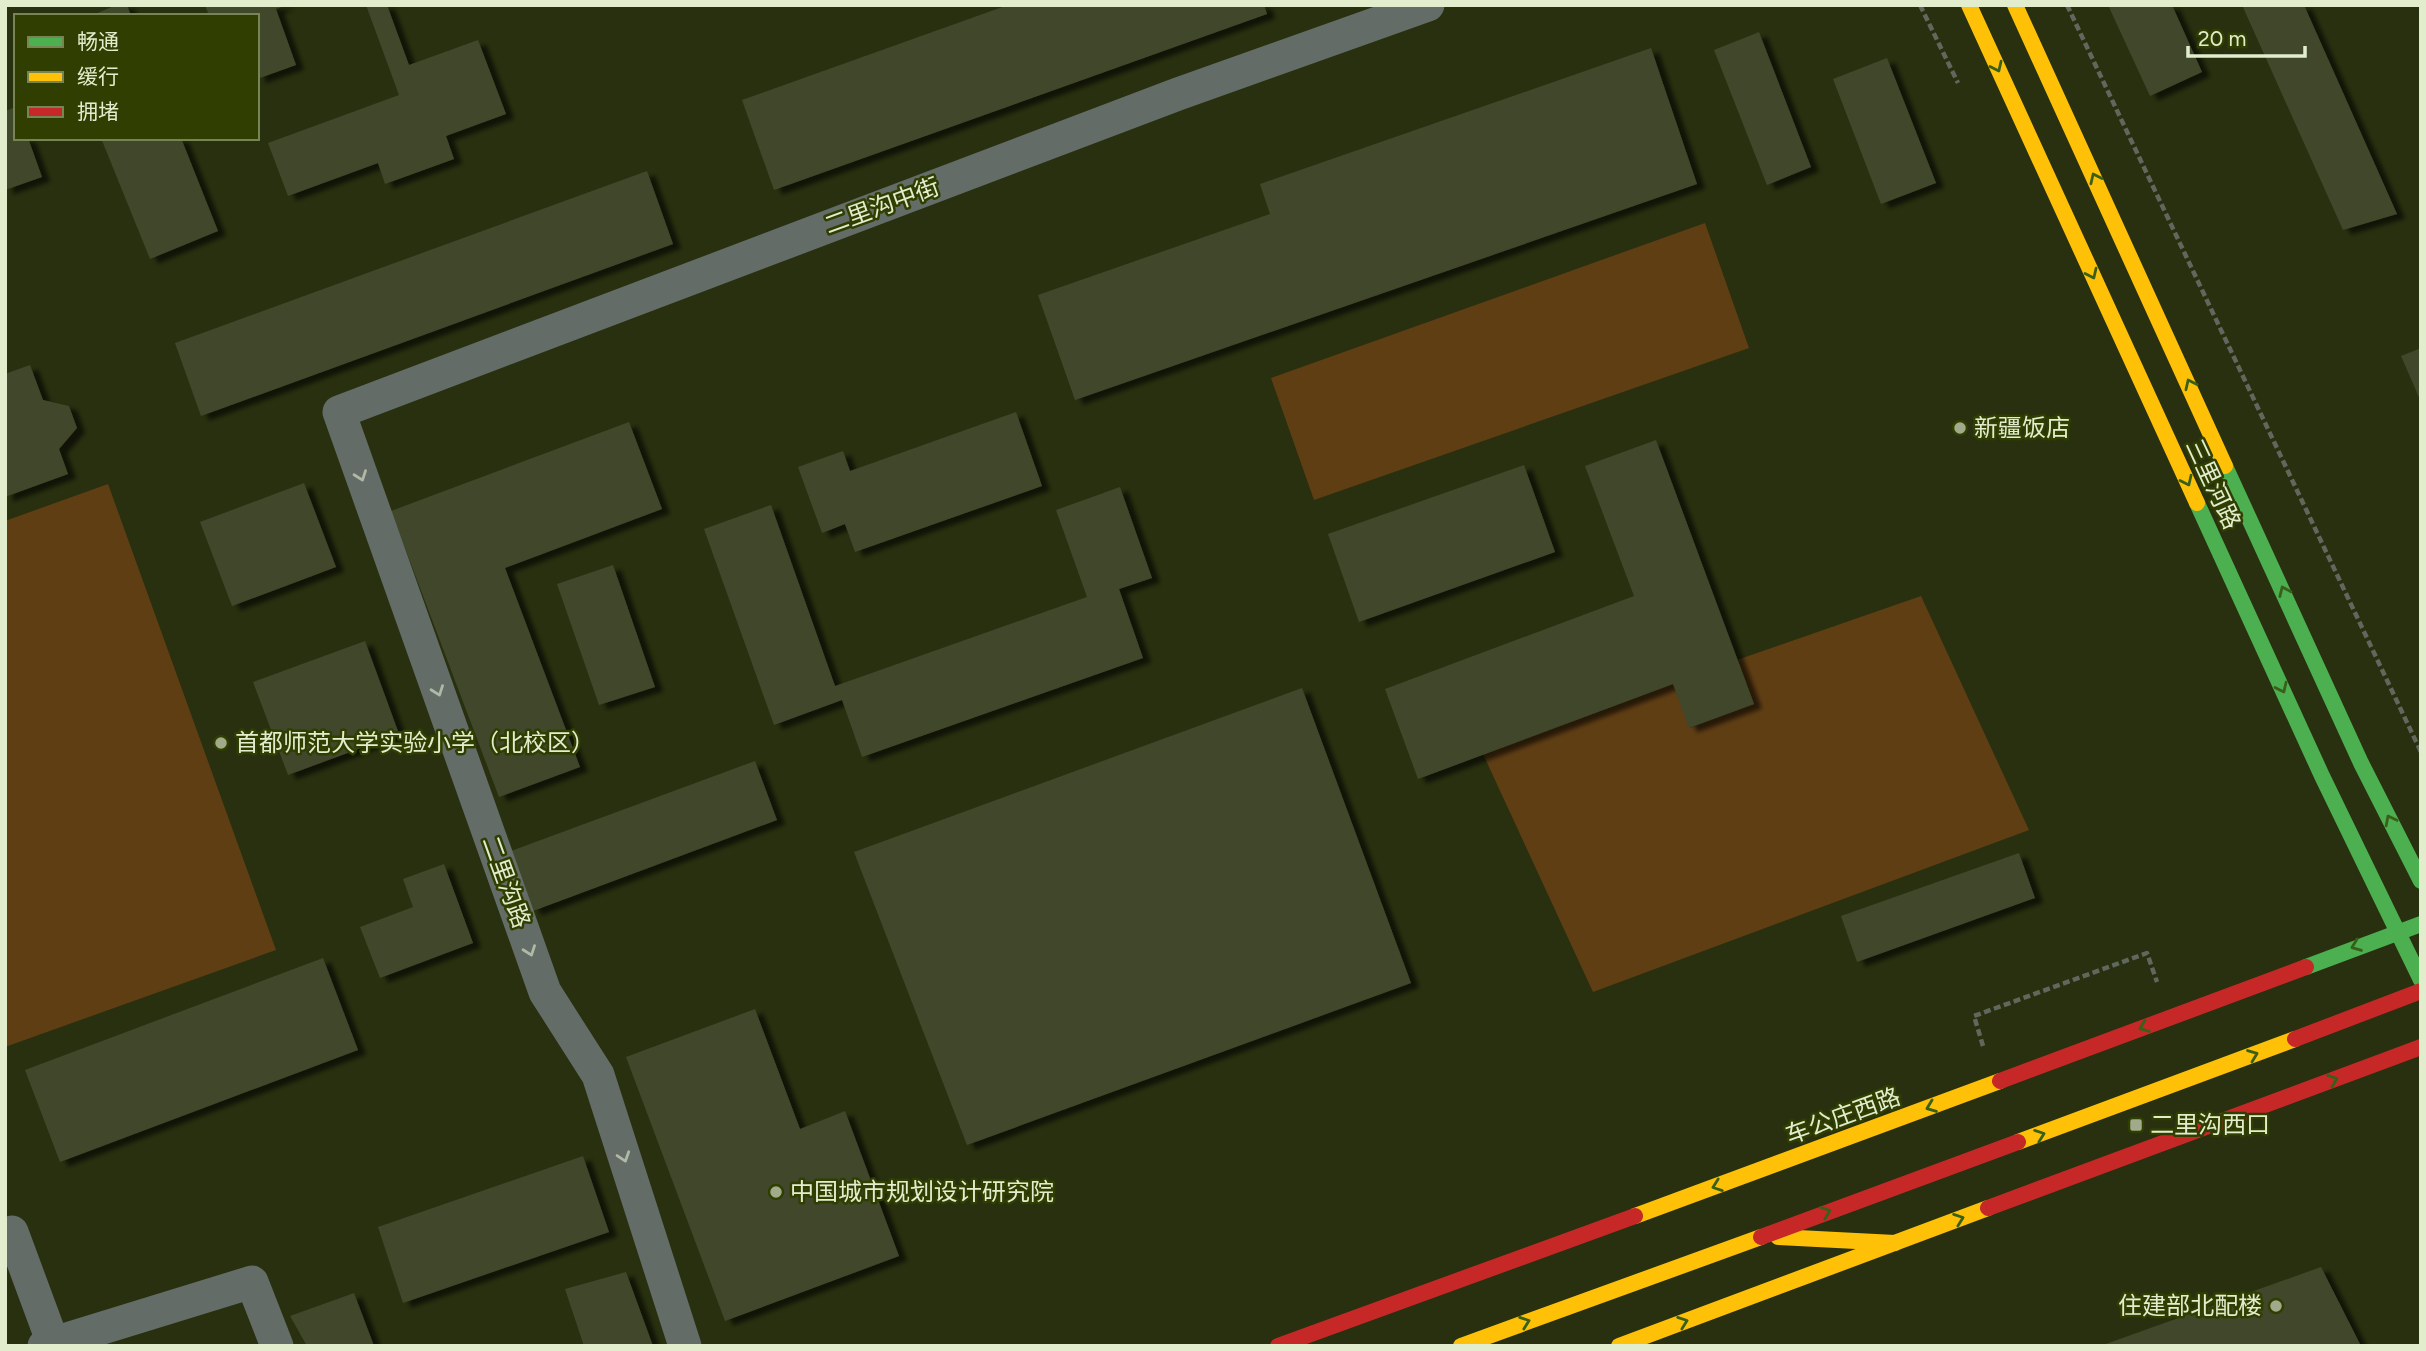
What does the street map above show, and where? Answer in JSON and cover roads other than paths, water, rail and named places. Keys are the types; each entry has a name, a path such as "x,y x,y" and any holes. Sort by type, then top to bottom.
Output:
{"main road":[{"name":"三里河路","path":"1969,5 2322,776 2421,980"},
{"name":"三里河路","path":"2015,5 2361,763 2421,881"},
{"name":"车公庄西路","path":"1278,1346 2421,924"},
{"path":"1461,1346 2126,1103 2421,991"},
{"path":"1619,1346 2421,1047"},
{"path":"1762,1236 1895,1243"}],"street":[{"name":"二里沟中街","path":"339,412 1178,94 1428,5"},
{"name":"二里沟路","path":"339,412 545,992 598,1075 685,1346"},
{"path":"7,1227 48,1344 252,1282 277,1346"}],"place":[{"name":"新疆饭店","path":"1960,428"},
{"name":"首都师范大学实验小学（北校区）","path":"221,743"},
{"name":"二里沟西口","path":"2136,1125"},
{"name":"中国城市规划设计研究院","path":"776,1192"},
{"name":"住建部北配楼","path":"2276,1306"}]}
